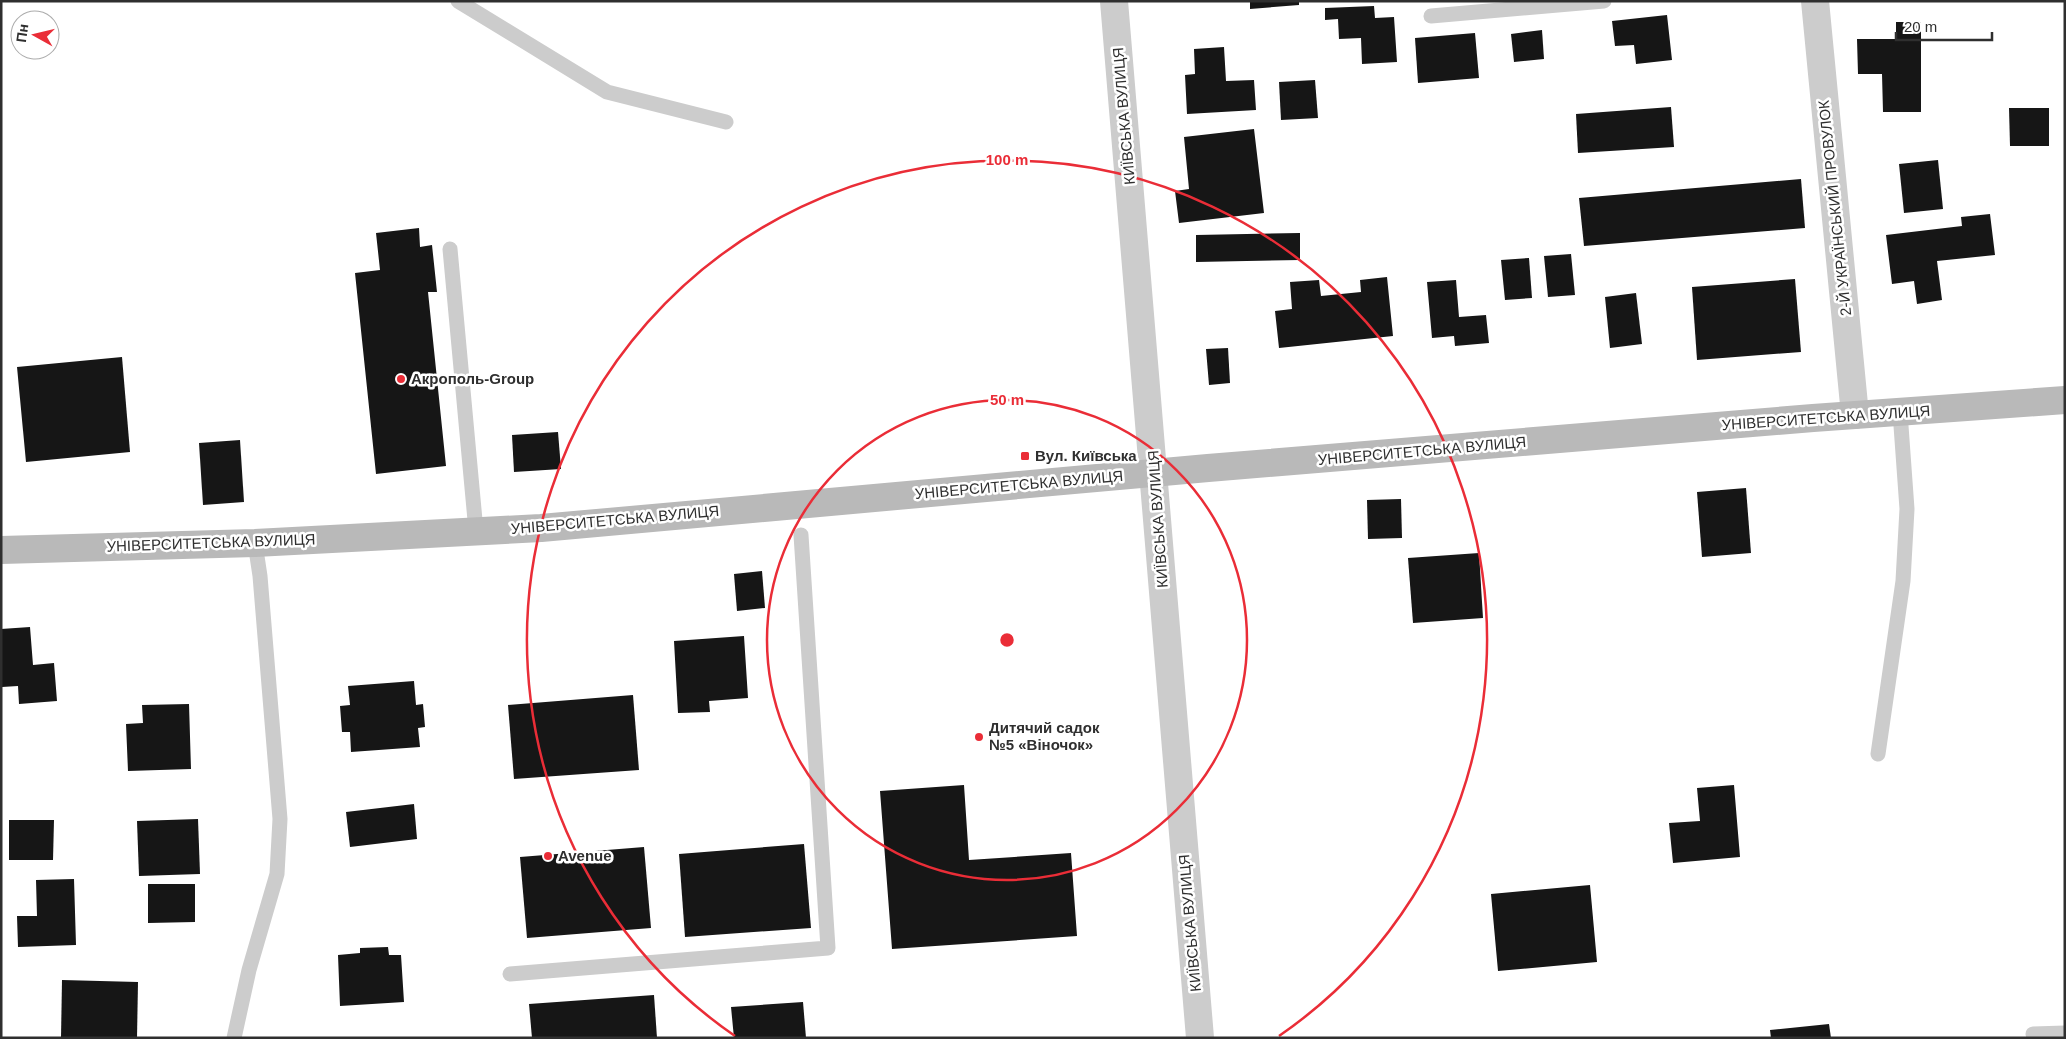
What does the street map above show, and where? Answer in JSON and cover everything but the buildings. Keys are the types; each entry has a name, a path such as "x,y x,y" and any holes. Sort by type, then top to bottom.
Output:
{"main road":[{"name":"УНІВЕРСИТЕТСЬКА ВУЛИЦЯ","path":"1,550 255,543 541,528 1154,473 1855,415 2065,400"}],"street":[{"name":"КИЇВСЬКА ВУЛИЦЯ","path":"1114,1 1200,1038"},
{"name":"2-Й УКРАЇНСЬКИЙ ПРОВУЛОК","path":"1816,1 1855,415"}],"lane":[{"path":"458,1 606,92 726,122"},
{"path":"1430,16 1604,1"},
{"path":"450,249 476,531"},
{"path":"1878,754 1903,581 1907,509 1900,412"},
{"path":"510,974 828,948 801,535"},
{"path":"234,1038 249,970 277,874 280,819 260,576 255,543"},
{"path":"2033,1034 2065,1032"}],"place":[{"name":"Акрополь-Group","path":"401,379"},
{"name":"Вул. Київська","path":"1025,456"},
{"name":"Дитячий садок №5 «Віночок»","path":"979,737"},
{"name":"Avenue","path":"548,856"}]}
